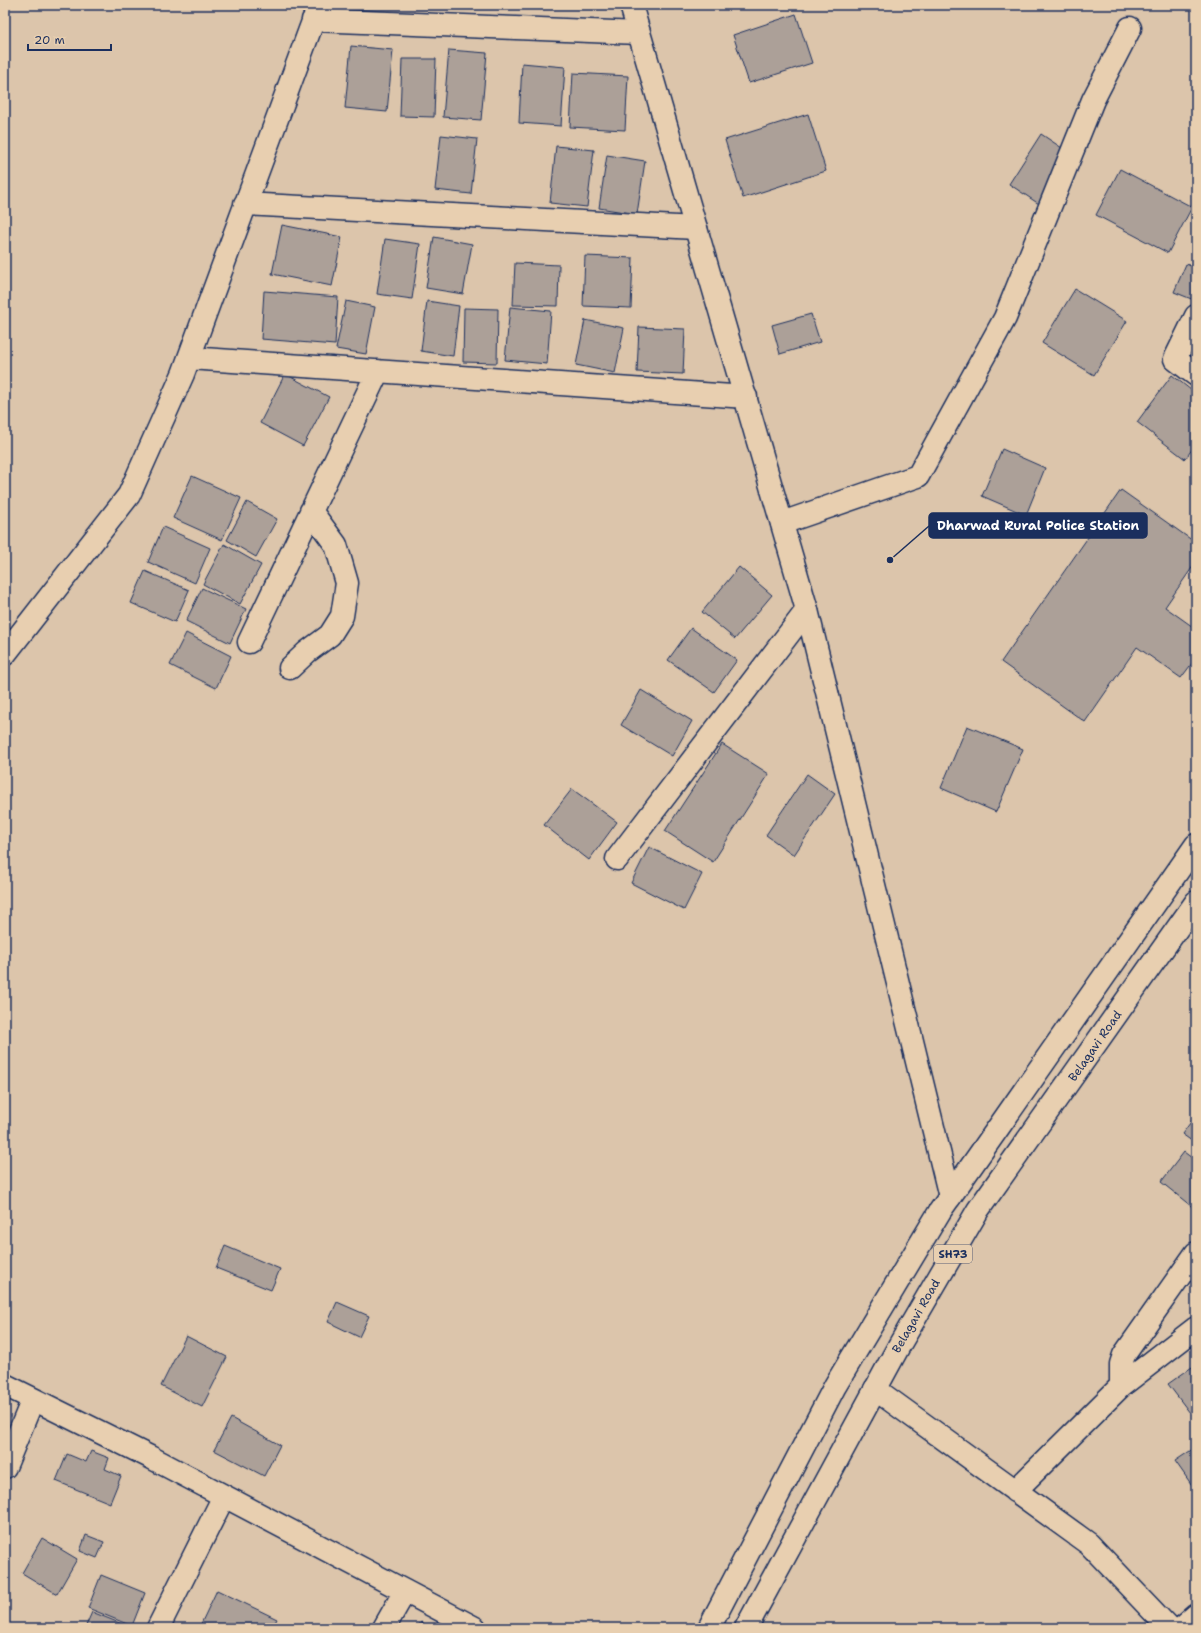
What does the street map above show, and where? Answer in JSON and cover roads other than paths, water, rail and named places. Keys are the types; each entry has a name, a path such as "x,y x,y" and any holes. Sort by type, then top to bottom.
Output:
{"street":[{"path":"631,5 807,610 950,1197"},
{"path":"5,654 129,495 189,358 316,12 639,33"},
{"path":"782,523 918,476 1005,318 1093,100 1130,28"},
{"path":"245,204 696,228"},
{"path":"1196,316 1175,359 1196,375"},
{"path":"189,358 746,397"},
{"path":"249,642 378,371"},
{"path":"290,668 307,652 330,635 342,616 347,583 336,545 311,512"},
{"path":"616,859 807,610"},
{"path":"709,1628 836,1386 950,1197 1196,845"},
{"name":"Belagavi Road","path":"746,1628 875,1389 978,1210 1196,902"},
{"path":"1121,1386 1121,1364 1124,1355 1196,1253"},
{"path":"1015,1491 1121,1386 1196,1328"},
{"path":"5,1385 150,1457 475,1628"},
{"path":"875,1389 1089,1544 1168,1628"},
{"path":"5,1467 33,1399"},
{"path":"158,1628 224,1496"},
{"path":"384,1628 405,1591"},
{"path":"1181,1628 1196,1615"}],"place":[{"name":"Dharwad Rural Police Station","path":"890,560"}]}
